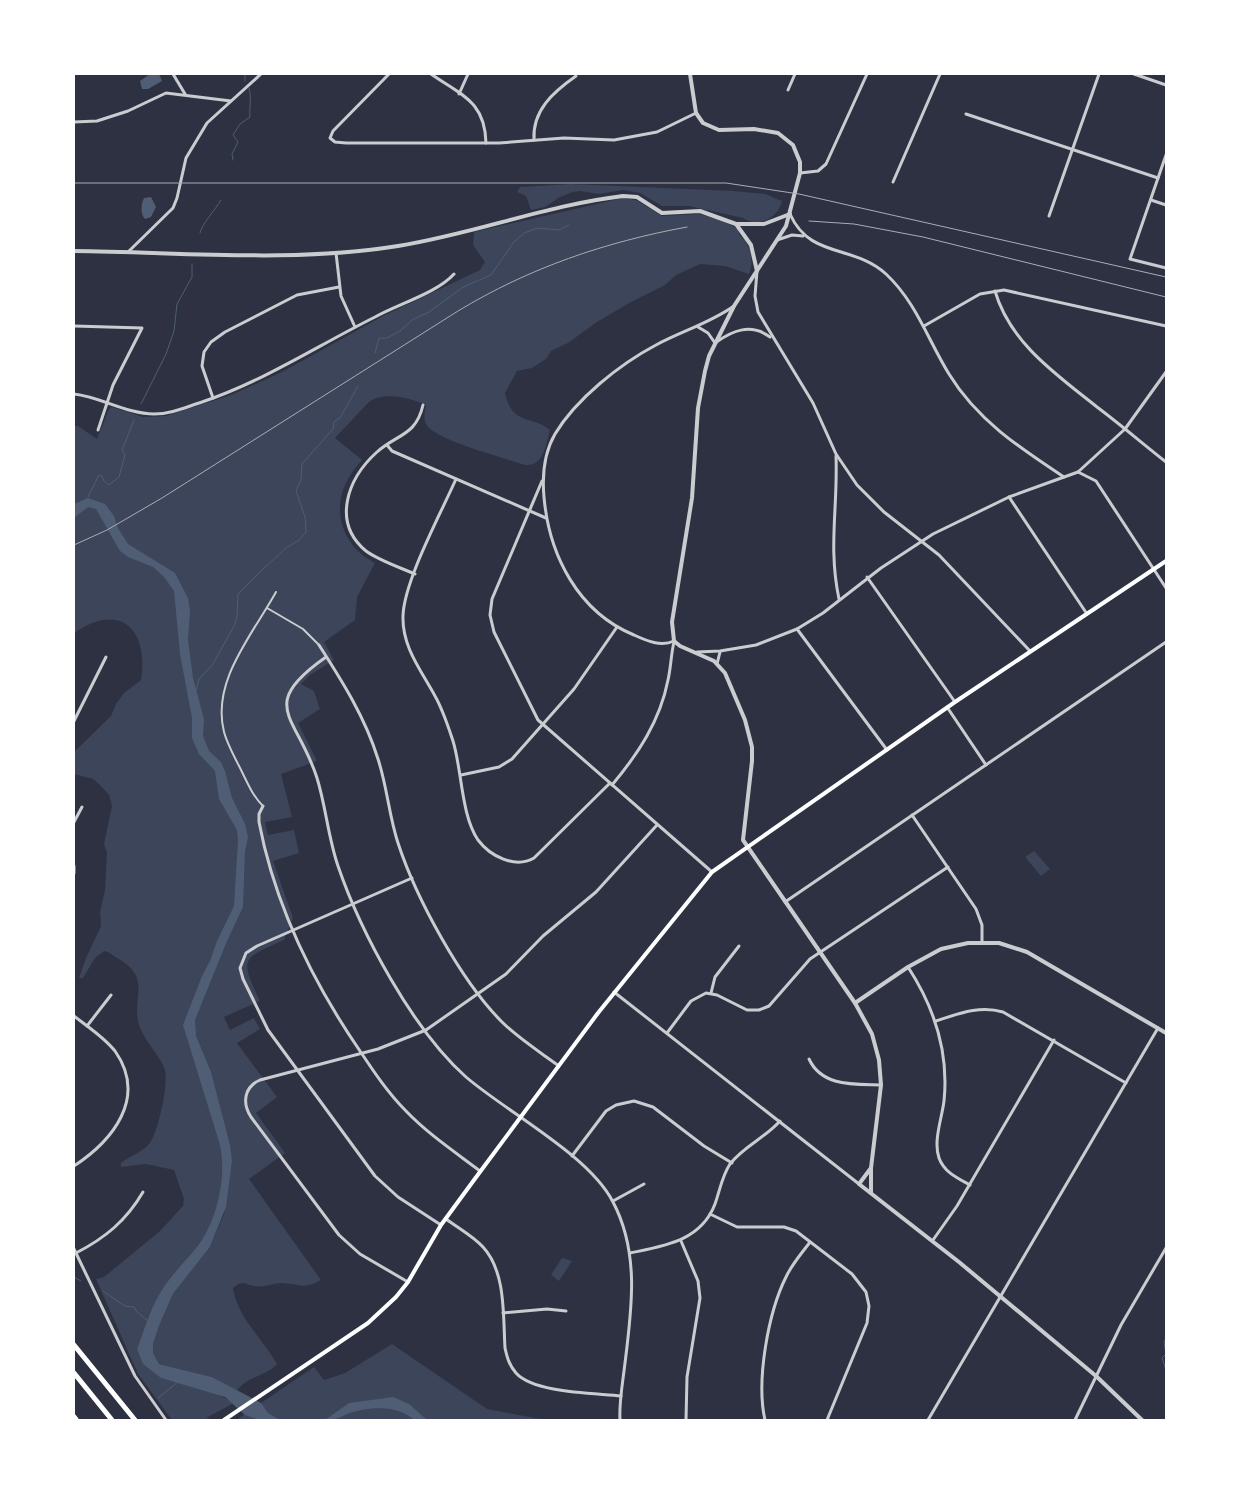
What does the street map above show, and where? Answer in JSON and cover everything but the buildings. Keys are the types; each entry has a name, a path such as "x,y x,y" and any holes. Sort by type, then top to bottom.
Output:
{"highway":[{"path":"74,1345 135,1420"},
{"path":"74,1373 112,1420"}],"main road":[{"path":"224,1420 378,1316 408,1282 441,1225 614,992 712,872 947,707 1166,561"},
{"path":"74,1416 77,1420"}],"street":[{"path":"173,74 185,94"},
{"path":"128,252 173,208 178,198 183,166 190,150 212,117 261,74"},
{"path":"389,74 337,126 330,138 335,142 346,143 486,143 551,138 614,140 631,138 670,127 696,113"},
{"path":"430,74 471,102 481,114 486,143"},
{"path":"459,94 468,74"},
{"path":"456,479 404,604 405,636 412,655 442,710 455,748 469,821 479,842 498,857 512,862 526,862 534,858 611,784 642,746 658,714 668,682 674,641 672,622 692,498 700,390 709,356 715,342 734,306 777,240 790,214 800,173 800,162 796,150 789,141 778,133 763,129 713,129 703,123 696,113 690,74"},
{"path":"788,90 795,74"},
{"path":"800,173 818,171 826,164 867,74"},
{"path":"892,182 940,74"},
{"path":"1049,216 1099,74"},
{"path":"1134,74 1166,85"},
{"path":"534,140 534,123 542,107 576,76"},
{"path":"74,122 97,121 128,111 166,93 231,101"},
{"path":"966,114 1158,178"},
{"path":"1166,155 1130,259 1166,268"},
{"path":"74,251 272,256 336,253 415,242 623,196 637,197 662,213 700,211 736,224 764,224 790,214"},
{"path":"1151,200 1166,206"},
{"path":"790,214 804,236"},
{"path":"736,224 751,245 757,271 756,304 772,338 813,403 836,454 857,485 872,500 922,540 955,571 995,616 1030,651"},
{"path":"777,240 792,235 804,236 822,246 862,259 878,268 909,301 950,376 980,413 1007,439 1064,478"},
{"path":"336,253 339,287 356,327"},
{"path":"74,394 155,414 171,412 213,398 280,369 356,327 439,286 454,274"},
{"path":"213,398 202,366 204,352 211,342 225,332 297,295 339,287"},
{"path":"924,326 980,294 995,291 1015,291 1166,326"},
{"path":"995,291 999,302 1015,329 1036,356 1166,462"},
{"path":"674,641 665,645 644,640 617,627 585,600 567,575 556,551 546,518 543,478 546,454 555,434 588,395 633,359 734,306"},
{"path":"74,326 142,328 107,402 98,430"},
{"path":"697,327 708,333 715,342"},
{"path":"715,342 728,334 749,328 762,331 772,338"},
{"path":"697,652 720,651 756,645 797,629 867,577 922,540 964,517 1009,497 1078,472 1125,429 1166,372"},
{"path":"415,574 367,552 358,542 348,524 346,508 350,486 375,454 414,427 423,405"},
{"path":"387,445 392,451 546,518"},
{"path":"836,454 837,493 832,551 839,599"},
{"path":"1078,472 1096,482 1166,588"},
{"path":"543,478 495,592 490,615 497,640 542,724 712,872"},
{"path":"1009,497 1087,614"},
{"path":"867,577 955,702"},
{"path":"276,592 230,672 223,693 221,716 228,743 254,796 263,806 259,814 259,822 266,858 277,895 321,990 385,1087 407,1113 434,1137 480,1171"},
{"path":"267,608 303,629 319,645 355,704 372,740 383,775 398,843 412,878 446,944 479,993 502,1022 560,1066"},
{"path":"461,776 491,770 506,764 574,689 617,627"},
{"path":"797,629 887,750"},
{"path":"674,641 680,646 697,652 716,664 725,673 736,694 752,747 751,779 743,840 855,1003 868,1024 876,1046 881,1085 870,1168 871,1193"},
{"path":"785,902 1166,642"},
{"path":"716,664 720,651"},
{"path":"74,721 106,657"},
{"path":"326,657 295,682 288,693 287,710 316,775 333,849 353,904 383,964 426,1030 446,1056 466,1076 572,1156 597,1178 613,1201 622,1223 630,1253 632,1308 621,1396 620,1420"},
{"path":"947,707 986,765"},
{"path":"74,822 82,808"},
{"path":"912,815 979,914 982,942"},
{"path":"408,1282 360,1254 339,1235 251,1117 246,1107 246,1095 256,1082 392,1045 426,1030 506,974 543,936 596,892 657,825"},
{"path":"74,866 74,873"},
{"path":"667,1033 691,1001 700,995 711,993 747,1010 764,1008 780,996 807,962 948,867"},
{"path":"412,878 250,950 243,958 241,973 271,1036 382,1183 398,1197 441,1225"},
{"path":"855,1003 908,967 940,949 982,942 999,943 1027,952 1166,1033"},
{"path":"711,993 715,977 739,946"},
{"path":"908,967 925,995 936,1022 945,1074 938,1154 946,1170 970,1185"},
{"path":"614,992 933,1240 1096,1376 1142,1420"},
{"path":"87,1026 111,995"},
{"path":"936,1022 969,1011 996,1010 1010,1015 1126,1082"},
{"path":"74,1016 107,1043 119,1059 126,1078 127,1099 115,1130 98,1148 74,1166"},
{"path":"928,1420 1158,1028"},
{"path":"933,1240 970,1185 1054,1040"},
{"path":"809,1059 819,1073 832,1080 848,1084 881,1085"},
{"path":"572,1156 606,1111 616,1105 634,1101 653,1108 704,1146 732,1162"},
{"path":"630,1253 681,1241 700,1227 710,1214 723,1178 732,1162 746,1148 780,1121"},
{"path":"859,1184 870,1168"},
{"path":"613,1201 644,1184"},
{"path":"143,1192 130,1212 111,1231 75,1251 134,1376 166,1420"},
{"path":"710,1214 737,1228 790,1228 857,1279 866,1292 869,1306 867,1324 826,1420"},
{"path":"446,1219 474,1239 488,1253 499,1278 508,1359 522,1378 544,1387 621,1396"},
{"path":"681,1241 698,1281 700,1298 687,1377 686,1420"},
{"path":"765,1420 762,1397 765,1346 782,1285 792,1265 810,1242"},
{"path":"1075,1420 1121,1325 1166,1248"},
{"path":"502,1313 547,1309 566,1311"}],"shaded area":[{"path":"150,74 159,74 162,81 148,89 142,89 140,81"},
{"path":"571,184 734,191 765,194 782,201 772,217 761,222 755,222 689,206 662,206 640,193 623,190 599,194 580,191 573,192 560,197 545,207 531,210 526,196 517,192 520,187"},
{"path":"151,197 156,207 151,217 145,219 142,212 142,203 144,198"},
{"path":"623,198 636,200 662,216 699,214 721,220 738,229 740,236 749,248 751,269 749,274 725,266 700,264 676,275 665,285 597,322 568,343 551,351 546,359 532,368 517,371 505,393 508,403 518,415 543,425 550,430 543,454 531,465 525,465 471,448 442,436 426,424 424,417 426,405 397,397 382,397 369,402 335,438 362,460 349,477 342,494 340,506 344,529 356,549 375,563 357,597 355,620 324,642 334,660 310,675 301,684 314,691 320,709 298,723 317,761 281,774 292,817 265,822 268,835 294,830 299,853 273,861 293,918 284,940 260,951 248,961 249,976 260,1001 224,1017 230,1030 254,1018 260,1029 237,1043 277,1097 256,1113 285,1153 249,1179 321,1280 305,1286 282,1283 254,1286 241,1283 233,1288 235,1299 245,1318 277,1364 267,1372 246,1382 237,1391 212,1377 159,1364 153,1353 153,1344 159,1326 173,1294 210,1247 224,1214 232,1161 213,1227 152,1309 137,1349 161,1378 213,1392 234,1403 206,1418 216,1420 172,1420 138,1374 96,1279 104,1277 160,1231 183,1206 184,1199 174,1170 146,1164 121,1167 121,1163 143,1150 149,1144 156,1129 165,1083 164,1067 142,1033 138,1021 138,986 134,972 127,965 104,951 95,958 83,978 79,978 101,926 100,912 105,890 107,853 104,844 112,806 109,795 93,779 74,774 74,752 111,716 116,704 124,693 141,680 142,662 140,647 135,634 128,625 118,620 105,620 90,624 74,633 74,426 78,426 97,439 109,409 112,407 143,417 166,416 231,395 282,372 383,316 480,270 485,262 473,245 474,232"},
{"path":"88,498 105,504 114,516 118,528 128,544 175,573 188,598 190,611 188,640 193,678 204,719 203,736 209,751 221,762 232,798 245,824 248,837 245,851 243,907 195,1020 196,1036 211,1072 230,1145 232,1161 226,1207 210,1247 173,1294 159,1326 153,1344 153,1353 159,1364 212,1377 261,1403 268,1413 280,1420 260,1420 245,1415 225,1397 161,1378 143,1364 137,1349 155,1301 167,1282 204,1237 219,1198 222,1170 220,1145 183,1025 217,941 234,906 238,839 237,830 219,799 215,771 199,754 192,738 192,718 180,654 174,591 164,577 153,567 128,557 120,551 96,509 88,507 74,518 74,504"},
{"path":"1034,851 1050,869 1041,876 1025,857"},
{"path":"562,1258 572,1261 559,1281 551,1275"},
{"path":"392,1344 487,1409 541,1419 236,1420 314,1367 324,1380 345,1373"},
{"path":"393,1397 409,1404 427,1420 414,1420 399,1411 382,1408 364,1410 335,1419 325,1420 349,1403"}],"waterway":[{"path":"245,74 245,81"},
{"path":"233,160 232,154 238,142 233,135 240,124 250,117 249,88"},
{"path":"200,233 221,200"},
{"path":"375,353 379,338 387,338 400,331 412,320 429,312 463,287 491,275 514,242 524,233 538,228 559,230 569,225"},
{"path":"141,404 166,354 174,331 177,304 192,277 192,264"},
{"path":"196,691 199,679 213,664 234,626 237,618 238,594 286,548 299,540 306,532 305,517 296,491 301,480 302,464 333,429 334,422 340,418 358,386"},
{"path":"88,497 99,475 109,485 119,477 125,455 122,450 134,420"},
{"path":"74,1277 81,1281"},
{"path":"103,1291 125,1306 134,1307 148,1321"},
{"path":"1166,1338 1164,1342 1166,1354 1162,1358 1166,1370"},
{"path":"158,1398 179,1381"}],"railway":[{"path":"74,183 726,183 799,194 1166,277"},
{"path":"809,221 854,224 923,237 1166,297"},
{"path":"74,545 107,530 162,498 458,311 485,296 540,269 568,258 627,240 687,227"}]}
